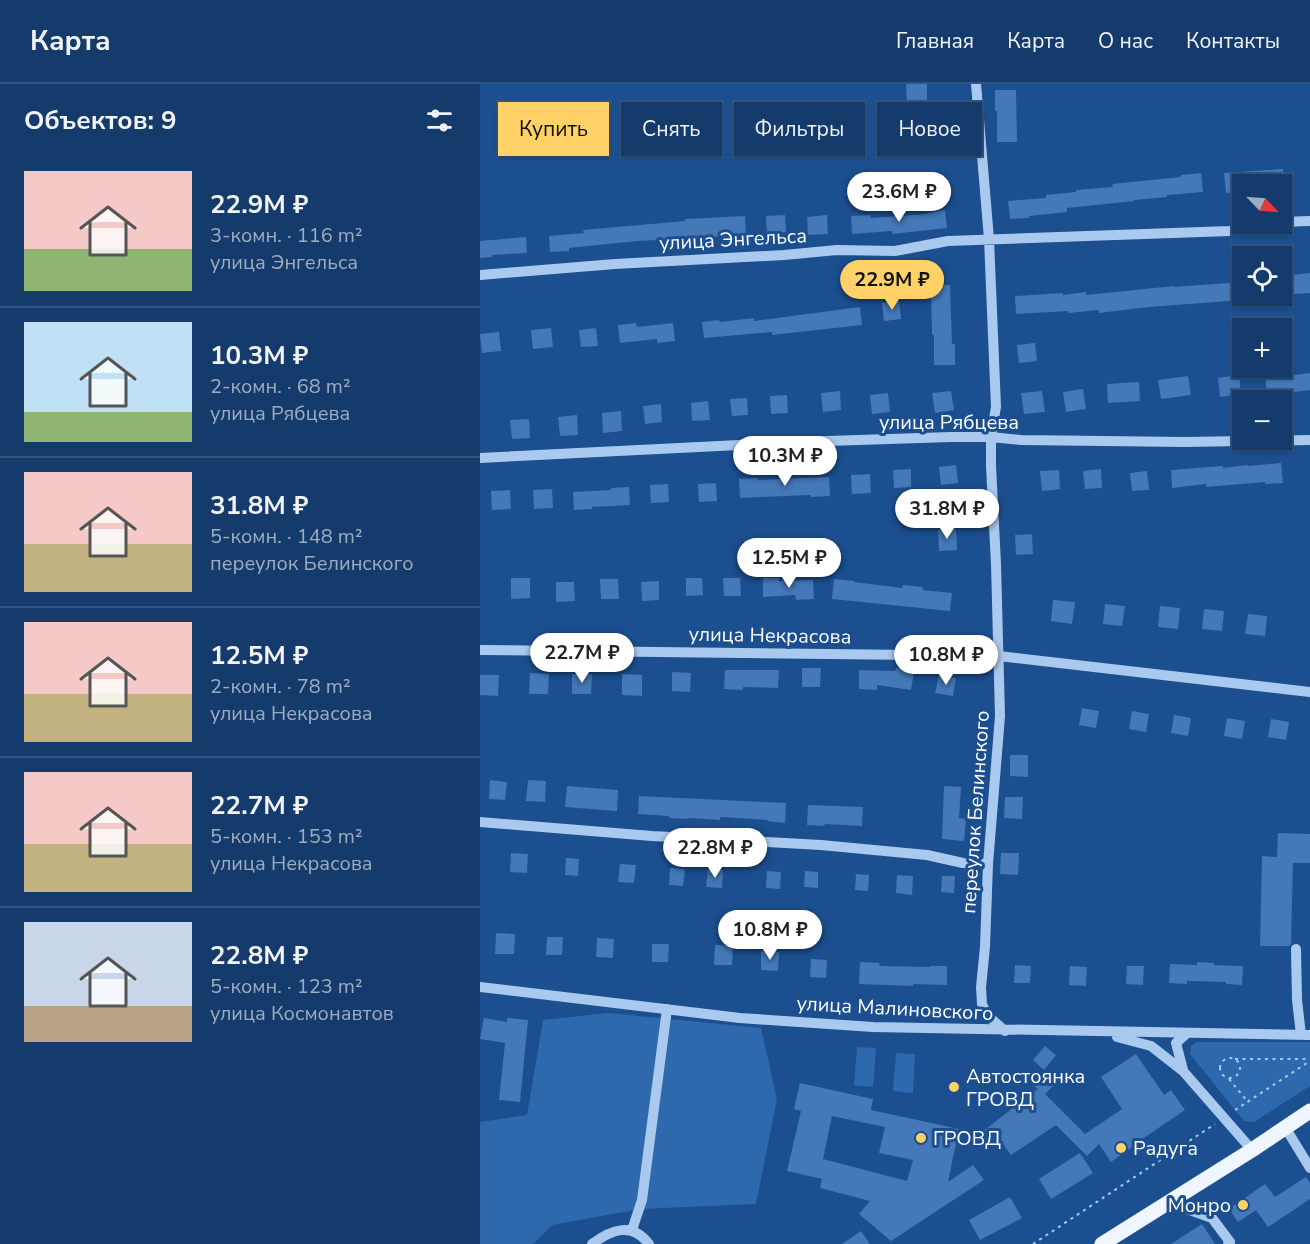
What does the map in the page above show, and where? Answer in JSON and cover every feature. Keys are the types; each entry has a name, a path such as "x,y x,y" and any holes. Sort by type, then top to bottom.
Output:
{"main road":[{"path":"1102,1244 1310,1111"}],"street":[{"name":"переулок Белинского","path":"976,84 989,239 996,407 991,437 991,466 1000,716 988,864 986,947 981,987 982,1004 987,1015 1005,1031"},
{"path":"1292,222 1310,221"},
{"name":"улица Энгельса","path":"480,275 837,250 895,251 948,241 1232,231"},
{"name":"улица Рябцева","path":"480,458 796,442 951,437 1185,442 1310,440"},
{"name":"улица Некрасова","path":"480,650 999,656 1310,692"},
{"path":"480,822 652,836 821,845 927,855 963,863 988,864"},
{"path":"1296,949 1296,1000 1305,1035"},
{"name":"улица Малиновского","path":"480,987 740,1018 873,1028 1305,1035"},
{"path":"632,1230 642,1200 667,1009"},
{"path":"1090,1031 1151,1046 1183,1071 1252,1150"},
{"path":"1183,1071 1176,1043 1186,1034"},
{"path":"1285,1127 1310,1168"},
{"path":"1167,1202 1212,1218 1230,1242 1228,1244"},
{"path":"592,1244 619,1230 632,1230 643,1236 649,1244"}],"path":[{"path":"1248,1102 1221,1073 1221,1065 1225,1059 1310,1060"},
{"path":"1228,1078 1239,1073 1240,1066 1235,1059"},
{"path":"1033,1244 1310,1060"}],"shaded area":[{"path":"608,1013 761,1028 777,1099 756,1204 640,1209 552,1225 533,1244 480,1244 480,1122 527,1115 543,1020"},
{"path":"1197,1042 1310,1042 1310,1086 1254,1122 1244,1121 1190,1054 1191,1046"},
{"path":"857,1047 876,1048 873,1087 854,1085"},
{"path":"896,1053 915,1054 913,1093 893,1091"}],"building":[{"path":"906,84 927,84 927,102 907,102"},
{"path":"995,90 1016,90 1017,142 997,142"},
{"path":"1283,169 1283,174 1232,174 1232,192 1226,193 1224,173"},
{"path":"1201,173 1203,192 1067,208 1067,212 1010,219 1008,201 1046,198 1046,195 1076,192 1076,190 1113,187 1112,184"},
{"path":"945,210 947,228 892,234 892,231 852,234 851,216 871,215 871,218 928,214"},
{"path":"785,215 786,232 767,233 766,216"},
{"path":"827,215 828,234 808,235 807,217"},
{"path":"745,216 746,235 637,241 550,252 549,236 584,233 583,230 685,221 685,219"},
{"path":"526,237 527,253 480,258 480,241"},
{"path":"1310,273 1310,293 1292,294 1292,275"},
{"path":"1232,283 1232,301 1099,313 1099,310 1016,314 1015,296 1086,292 1086,295"},
{"path":"931,285 950,285 955,365 934,365"},
{"path":"899,301 901,319 884,321 882,303"},
{"path":"860,307 862,325 772,335 772,332 704,338 702,322 754,318 754,321"},
{"path":"636,323 637,327 673,323 675,341 657,343 657,339 620,343 618,325"},
{"path":"551,328 553,347 533,349 531,330"},
{"path":"596,328 598,346 581,347 579,330"},
{"path":"499,332 501,351 482,353 480,334"},
{"path":"1035,343 1037,361 1019,363 1017,345"},
{"path":"1310,373 1310,390 1292,392 1292,390 1266,390 1265,378 1292,378 1292,375"},
{"path":"1188,376 1191,395 1161,399 1158,380"},
{"path":"1232,376 1232,378 1239,378 1241,390 1232,390 1232,395 1220,397 1218,378"},
{"path":"1139,382 1140,401 1108,403 1107,384"},
{"path":"1083,389 1086,409 1066,412 1063,392"},
{"path":"840,391 841,410 823,412 821,393"},
{"path":"951,391 954,410 935,413 932,393"},
{"path":"1042,391 1045,412 1024,414 1021,393"},
{"path":"888,393 890,412 872,414 870,395"},
{"path":"787,395 788,413 771,414 770,396"},
{"path":"747,398 748,415 732,416 730,399"},
{"path":"708,401 710,420 692,421 691,403"},
{"path":"661,404 662,422 645,424 643,406"},
{"path":"621,411 622,431 603,433 602,413"},
{"path":"577,415 578,435 560,436 558,417"},
{"path":"529,419 530,438 512,439 510,420"},
{"path":"1281,463 1283,483 1265,484 1265,482 1206,487 1206,484 1172,488 1171,470"},
{"path":"956,465 958,483 941,485 939,467"},
{"path":"911,469 911,487 894,488 893,470"},
{"path":"1101,469 1102,488 1085,489 1083,471"},
{"path":"1059,470 1060,489 1042,491 1040,471"},
{"path":"1147,471 1149,490 1132,491 1130,473"},
{"path":"870,474 871,493 852,494 851,475"},
{"path":"829,477 830,496 740,498 739,479"},
{"path":"716,483 717,501 699,502 698,484"},
{"path":"668,484 669,502 651,503 650,485"},
{"path":"629,487 630,505 574,510 573,492"},
{"path":"552,489 553,508 534,509 533,490"},
{"path":"510,490 511,509 492,510 491,491"},
{"path":"956,529 957,550 939,551 938,530"},
{"path":"1032,534 1033,554 1016,555 1015,535"},
{"path":"511,578 530,578 530,598 511,599"},
{"path":"686,578 702,578 703,595 686,596"},
{"path":"723,578 740,578 741,596 724,596"},
{"path":"763,578 779,578 779,581 813,580 814,599 796,600 795,595 763,597"},
{"path":"600,579 618,579 619,599 601,599"},
{"path":"834,579 902,588 903,585 923,587 922,590 952,593 950,611 832,599"},
{"path":"659,581 659,600 642,601 641,582"},
{"path":"556,582 574,582 575,601 556,602"},
{"path":"1053,600 1075,602 1072,624 1051,621"},
{"path":"1105,604 1125,606 1122,626 1103,624"},
{"path":"1160,606 1180,608 1178,629 1158,627"},
{"path":"1204,609 1224,611 1222,631 1202,629"},
{"path":"1248,614 1267,616 1265,636 1245,634"},
{"path":"802,668 821,668 820,687 802,687"},
{"path":"896,668 914,671 911,690 877,685 877,690 859,689 859,670 895,671"},
{"path":"725,670 779,670 778,688 724,689"},
{"path":"672,672 691,673 690,692 672,691"},
{"path":"530,673 549,674 548,694 529,694"},
{"path":"572,674 592,674 591,694 572,694"},
{"path":"622,674 642,675 642,696 622,695"},
{"path":"480,675 499,675 498,696 480,695"},
{"path":"939,675 956,678 953,696 935,693"},
{"path":"1082,708 1099,711 1096,728 1079,725"},
{"path":"1132,711 1149,714 1146,732 1129,729"},
{"path":"1174,715 1191,718 1188,736 1171,733"},
{"path":"1227,718 1245,721 1242,739 1224,736"},
{"path":"1271,719 1289,722 1286,740 1268,737"},
{"path":"1010,755 1028,755 1028,777 1010,776"},
{"path":"490,780 507,782 505,800 489,799"},
{"path":"528,780 546,781 545,802 526,801"},
{"path":"567,786 618,790 617,811 565,807"},
{"path":"944,786 961,787 959,818 966,819 964,841 942,839"},
{"path":"639,796 786,803 785,823 720,817 720,820 669,818 669,816 638,814"},
{"path":"1005,797 1023,797 1022,819 1004,818"},
{"path":"808,805 863,807 862,826 807,825"},
{"path":"1278,833 1310,834 1310,863 1293,863 1291,944 1289,946 1260,946 1262,856 1277,857"},
{"path":"511,853 528,854 527,873 510,872"},
{"path":"1001,853 1019,853 1018,875 1000,874"},
{"path":"566,858 579,859 578,876 565,875"},
{"path":"620,864 636,865 634,883 618,882"},
{"path":"670,868 685,869 683,886 669,885"},
{"path":"708,869 723,870 722,888 706,887"},
{"path":"767,871 781,872 780,889 766,888"},
{"path":"805,871 818,872 818,888 804,887"},
{"path":"856,874 869,875 868,891 855,890"},
{"path":"897,875 913,876 912,895 896,893"},
{"path":"942,876 955,876 954,893 941,892"},
{"path":"496,933 515,934 514,954 495,954"},
{"path":"547,937 563,937 562,955 546,955"},
{"path":"597,938 614,939 613,958 596,957"},
{"path":"652,944 669,944 668,962 652,962"},
{"path":"715,945 733,946 732,965 714,965"},
{"path":"761,951 779,952 778,971 761,970"},
{"path":"811,959 827,960 826,978 810,977"},
{"path":"860,962 880,963 879,966 947,966 947,985 859,984"},
{"path":"1197,962 1243,966 1242,985 1226,984 1226,982 1169,983 1170,964 1197,965"},
{"path":"1015,965 1031,966 1030,983 1014,983"},
{"path":"1070,966 1087,967 1086,986 1069,985"},
{"path":"1127,966 1144,966 1143,985 1126,984"},
{"path":"484,1018 507,1022 507,1018 528,1020 520,1102 499,1100 505,1043 480,1039"},
{"path":"1045,1046 1056,1055 1044,1070 1033,1060"},
{"path":"1136,1054 1164,1095 1171,1090 1185,1110 1111,1162 1099,1144 1087,1156 1056,1125 1011,1155 1001,1141 994,1146 983,1131 1038,1089 1033,1085 1047,1071 1058,1081 1045,1094 1085,1134 1122,1109 1101,1077"},
{"path":"800,1083 873,1099 871,1110 959,1129 948,1182 973,1165 984,1180 891,1241 859,1214 870,1201 820,1188 822,1179 787,1171 801,1111 794,1109","holes":["832,1116 885,1127 879,1153 913,1160 907,1181 823,1159"]},
{"path":"1080,1153 1093,1173 1051,1199 1039,1179"},
{"path":"1306,1177 1310,1183 1310,1199 1268,1227 1256,1210 1238,1222 1229,1209 1265,1184 1275,1197"},
{"path":"1010,1197 1022,1218 980,1240 969,1220"},
{"path":"1202,1224 1215,1244 1171,1244"},
{"path":"861,1231 870,1244 842,1244"}],"place":[{"name":"Автостоянка ГРОВД","path":"954,1087"},
{"name":"ГРОВД","path":"921,1138"},
{"name":"Радуга","path":"1121,1148"},
{"name":"Монро","path":"1243,1205"}]}
